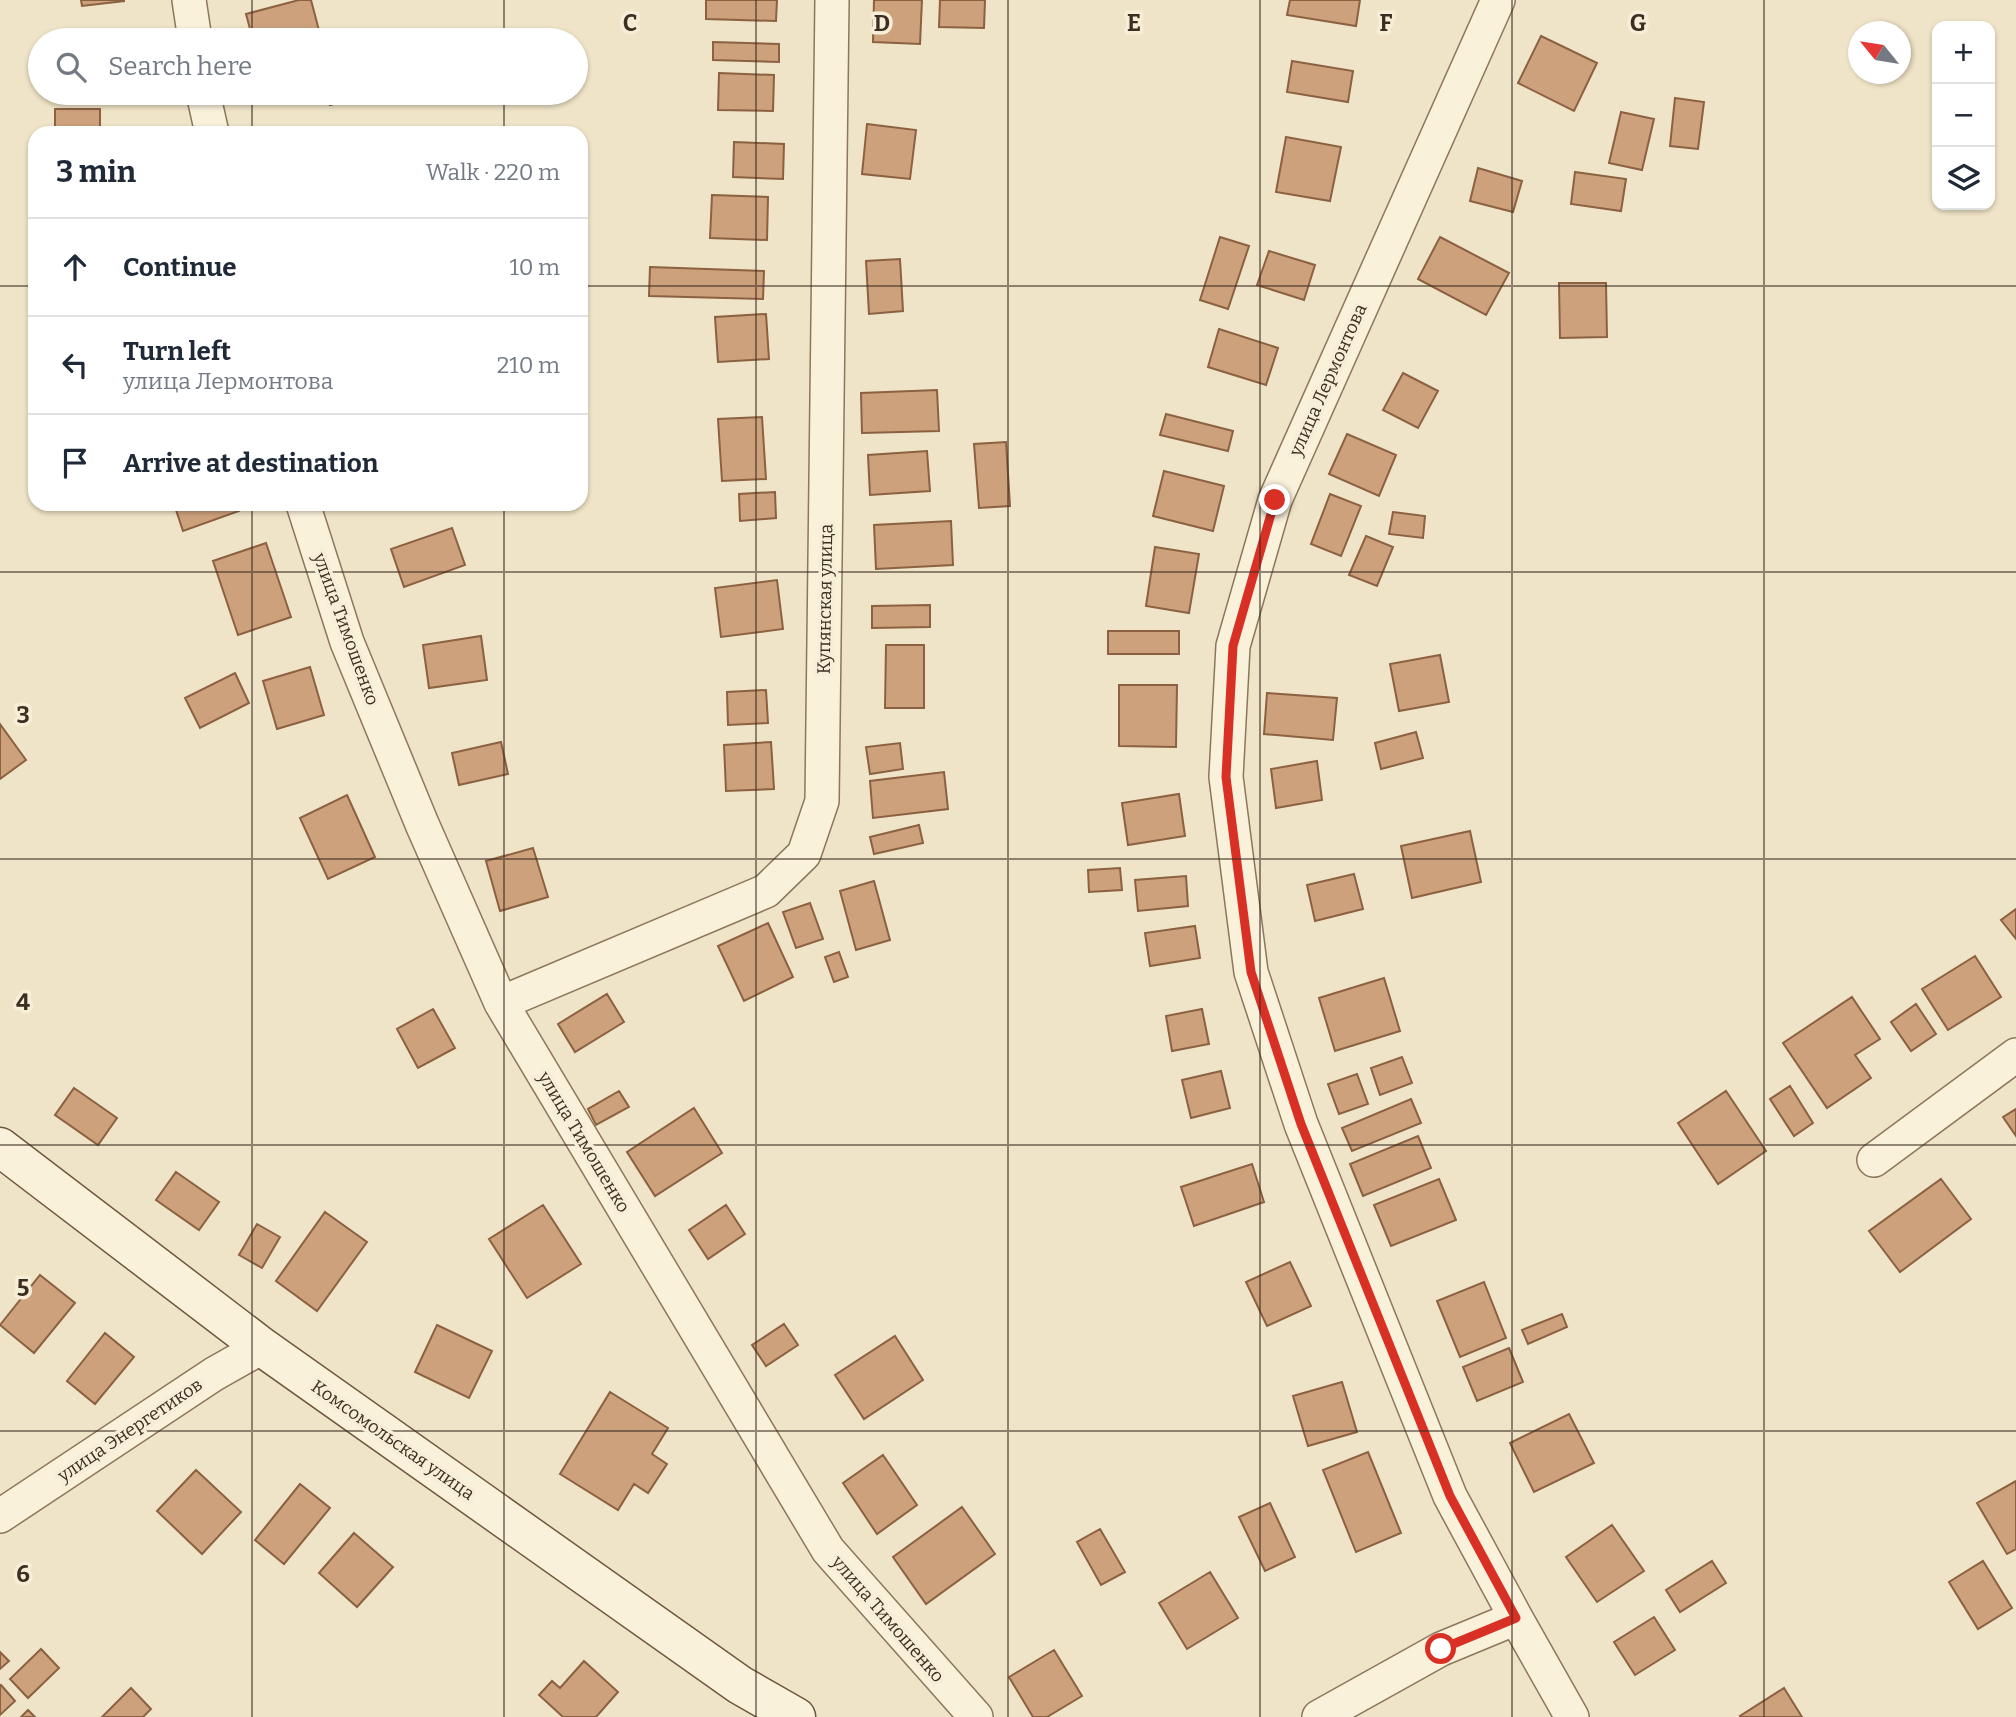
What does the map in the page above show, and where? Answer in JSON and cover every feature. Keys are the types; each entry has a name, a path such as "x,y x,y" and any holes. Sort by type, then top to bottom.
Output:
{"street":[{"path":"189,0 193,28"},
{"name":"Купянская улица","path":"501,1003 766,891 804,854 822,801 832,0"},
{"name":"улица Лермонтова","path":"1498,0 1275,500 1233,646 1226,777 1251,972 1301,1124 1450,1496 1572,1717"},
{"path":"206,105 210,126"},
{"name":"улица Тимошенко","path":"305,511 346,642 501,1003 828,1550 976,1717"},
{"path":"1874,1160 2016,1055"},
{"name":"Комсомольская улица","path":"0,1147 262,1348 740,1685 796,1717"},
{"name":"улица Энергетиков","path":"0,1516 215,1374 262,1348"},
{"path":"1319,1717 1441,1649 1516,1618"}],"building":[{"path":"81,0 124,0 124,1 82,6"},
{"path":"299,0 311,0 318,28 250,28 246,14"},
{"path":"706,0 777,0 776,21 706,19"},
{"path":"874,0 922,0 920,44 873,42"},
{"path":"940,0 985,0 984,28 939,27"},
{"path":"1290,0 1360,0 1356,26 1287,15"},
{"path":"1541,36 1597,63 1574,111 1518,83"},
{"path":"713,42 779,44 779,62 713,60"},
{"path":"1292,61 1353,71 1348,102 1287,92"},
{"path":"719,73 774,75 773,111 718,110"},
{"path":"1675,98 1704,102 1698,149 1670,146"},
{"path":"55,109 100,109 100,126 55,126"},
{"path":"1621,112 1654,119 1642,170 1609,163"},
{"path":"867,124 916,130 910,179 862,174"},
{"path":"1286,137 1341,147 1330,201 1276,192"},
{"path":"734,142 784,144 783,179 733,177"},
{"path":"1478,168 1522,181 1513,212 1470,201"},
{"path":"1575,172 1626,179 1621,211 1571,204"},
{"path":"712,195 768,197 767,240 710,238"},
{"path":"1220,237 1249,246 1228,309 1200,300"},
{"path":"1440,237 1509,273 1486,315 1418,279"},
{"path":"1269,251 1315,265 1304,300 1257,285"},
{"path":"900,259 903,311 869,314 866,261"},
{"path":"650,267 764,271 763,299 649,296"},
{"path":"1559,283 1606,283 1607,337 1560,338"},
{"path":"766,314 769,359 718,362 715,317"},
{"path":"1219,329 1278,348 1266,385 1208,367"},
{"path":"1403,373 1438,391 1418,428 1383,410"},
{"path":"937,390 939,431 862,433 861,393"},
{"path":"1166,414 1233,431 1228,451 1160,435"},
{"path":"762,417 766,479 722,481 718,419"},
{"path":"1347,434 1396,455 1379,496 1329,474"},
{"path":"1006,442 1010,506 979,508 974,444"},
{"path":"927,451 930,491 870,495 868,455"},
{"path":"1164,471 1224,486 1213,531 1153,516"},
{"path":"775,492 776,518 740,521 739,494"},
{"path":"1330,494 1361,506 1341,556 1311,544"},
{"path":"176,511 239,511 183,531"},
{"path":"1393,512 1425,516 1423,538 1389,534"},
{"path":"951,521 953,565 876,569 874,525"},
{"path":"452,528 465,565 404,587 391,549"},
{"path":"1366,536 1393,547 1377,586 1349,575"},
{"path":"266,543 291,617 238,635 213,561"},
{"path":"1155,547 1199,554 1189,613 1146,606"},
{"path":"777,580 783,629 721,637 715,588"},
{"path":"930,605 930,627 872,628 872,606"},
{"path":"1108,631 1179,631 1179,654 1108,654"},
{"path":"481,636 487,680 429,688 423,645"},
{"path":"886,645 924,645 924,708 885,708"},
{"path":"1440,655 1449,702 1399,711 1390,664"},
{"path":"310,667 324,715 277,729 263,681"},
{"path":"235,673 249,703 200,728 185,698"},
{"path":"1119,685 1177,685 1176,747 1119,746"},
{"path":"766,690 768,723 728,725 727,692"},
{"path":"1267,693 1337,698 1333,740 1264,734"},
{"path":"0,724 26,760 0,779"},
{"path":"1416,732 1423,758 1381,769 1375,743"},
{"path":"501,742 508,774 459,785 452,753"},
{"path":"771,742 774,789 726,791 724,745"},
{"path":"900,743 903,769 870,774 866,747"},
{"path":"1317,761 1322,800 1276,808 1271,769"},
{"path":"944,772 948,809 873,818 870,781"},
{"path":"1179,794 1185,836 1128,845 1122,803"},
{"path":"347,795 375,857 328,879 300,818"},
{"path":"919,825 923,843 874,854 870,837"},
{"path":"1470,831 1481,882 1412,898 1401,846"},
{"path":"533,848 548,897 500,911 486,861"},
{"path":"1120,868 1122,890 1089,892 1088,870"},
{"path":"1354,874 1363,909 1315,921 1307,885"},
{"path":"1186,876 1188,906 1138,911 1135,880"},
{"path":"874,881 890,940 856,950 840,891"},
{"path":"810,903 823,939 796,948 783,912"},
{"path":"2016,909 2016,939 2001,920"},
{"path":"768,923 793,977 744,1001 718,946"},
{"path":"1195,926 1200,958 1150,966 1145,933"},
{"path":"839,952 848,977 834,982 825,957"},
{"path":"1975,956 2001,997 1948,1030 1922,989"},
{"path":"1384,978 1400,1031 1335,1051 1319,998"},
{"path":"607,994 624,1022 575,1052 558,1024"},
{"path":"1852,997 1880,1039 1855,1055 1871,1078 1827,1108 1783,1043"},
{"path":"1916,1004 1936,1034 1911,1051 1891,1022"},
{"path":"433,1009 455,1048 418,1068 397,1029"},
{"path":"1202,1009 1209,1044 1172,1051 1166,1016"},
{"path":"1402,1057 1412,1083 1380,1095 1371,1068"},
{"path":"1221,1071 1230,1108 1191,1118 1182,1080"},
{"path":"1357,1074 1368,1104 1339,1114 1328,1084"},
{"path":"1790,1086 1813,1123 1794,1136 1770,1099"},
{"path":"74,1088 117,1118 98,1145 55,1115"},
{"path":"619,1091 629,1107 596,1125 588,1109"},
{"path":"1726,1091 1766,1151 1718,1184 1678,1123"},
{"path":"1411,1099 1421,1123 1352,1151 1342,1128"},
{"path":"694,1108 722,1153 655,1196 627,1152"},
{"path":"2016,1109 2016,1136 2003,1117"},
{"path":"1418,1136 1431,1168 1363,1196 1350,1164"},
{"path":"1252,1164 1264,1202 1194,1226 1181,1187"},
{"path":"176,1172 219,1202 199,1230 156,1200"},
{"path":"1439,1179 1456,1220 1391,1246 1374,1205"},
{"path":"1941,1179 1971,1219 1900,1272 1869,1231"},
{"path":"543,1205 581,1264 527,1298 489,1239"},
{"path":"726,1205 745,1234 708,1259 689,1230"},
{"path":"325,1212 367,1242 317,1311 276,1281"},
{"path":"257,1224 280,1237 262,1268 239,1255"},
{"path":"1290,1262 1311,1306 1267,1326 1246,1282"},
{"path":"40,1275 75,1303 34,1353 0,1325"},
{"path":"1484,1282 1506,1338 1460,1357 1437,1301"},
{"path":"1562,1314 1567,1327 1528,1344 1522,1330"},
{"path":"784,1324 798,1345 766,1366 752,1345"},
{"path":"437,1325 492,1351 469,1398 415,1372"},
{"path":"105,1333 134,1357 95,1404 67,1381"},
{"path":"895,1336 923,1380 864,1419 835,1375"},
{"path":"1509,1348 1523,1382 1477,1401 1463,1367"},
{"path":"1342,1382 1357,1432 1308,1446 1293,1396"},
{"path":"610,1392 668,1428 652,1454 667,1464 648,1493 634,1484 618,1510 560,1474"},
{"path":"1569,1414 1594,1463 1534,1492 1510,1443"},
{"path":"1368,1452 1401,1533 1356,1552 1323,1470"},
{"path":"883,1455 917,1505 877,1534 843,1483"},
{"path":"196,1470 241,1512 202,1554 157,1511"},
{"path":"2016,1481 2016,1549 2007,1554 1977,1503"},
{"path":"300,1484 330,1508 284,1564 255,1540"},
{"path":"1270,1503 1295,1557 1265,1571 1239,1517"},
{"path":"962,1507 995,1554 926,1604 893,1557"},
{"path":"1612,1525 1644,1571 1597,1602 1566,1557"},
{"path":"1100,1529 1125,1572 1101,1585 1077,1542"},
{"path":"354,1533 393,1567 357,1607 319,1573"},
{"path":"1712,1561 1726,1583 1680,1612 1666,1590"},
{"path":"1983,1561 2012,1608 1978,1629 1949,1582"},
{"path":"1210,1572 1238,1618 1187,1649 1159,1603"},
{"path":"1654,1617 1675,1650 1635,1675 1614,1642"},
{"path":"41,1649 59,1668 28,1698 10,1679"},
{"path":"1054,1650 1082,1696 1047,1717 1033,1717 1009,1677"},
{"path":"0,1652 9,1661 0,1669"},
{"path":"584,1661 618,1692 596,1717 563,1717 539,1695 552,1681 560,1688"},
{"path":"0,1686 15,1701 0,1715"},
{"path":"131,1688 151,1709 143,1717 102,1717"},
{"path":"1784,1688 1802,1717 1740,1716"},
{"path":"28,1710 35,1717 21,1717"}],"route":[{"path":"1275,500 1233,646 1226,777 1251,972 1301,1124 1450,1496 1516,1618 1441,1649"}]}
